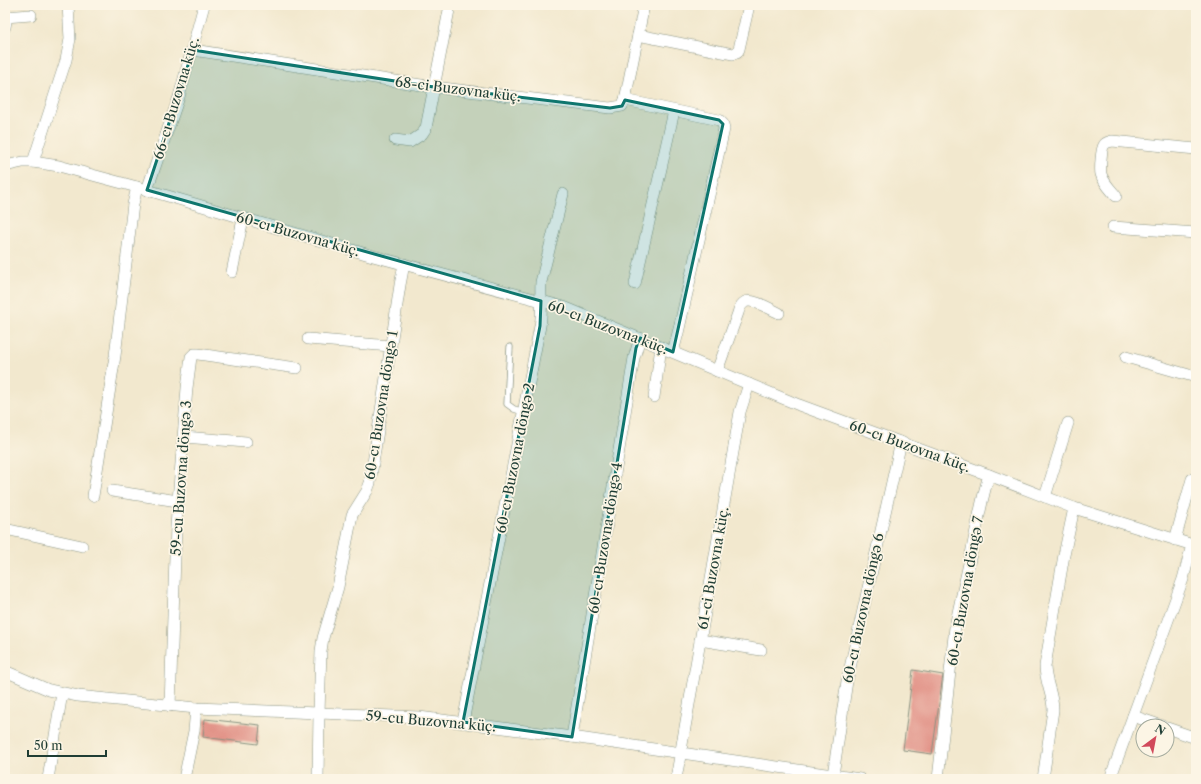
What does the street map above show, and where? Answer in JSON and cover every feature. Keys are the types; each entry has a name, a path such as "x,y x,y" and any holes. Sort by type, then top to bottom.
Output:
{"street":[{"path":"33,162 66,60 70,39 68,5"},
{"name":"66-cı Buzovna küç.","path":"93,496 115,356 134,204 142,189 179,97 204,5"},
{"path":"395,140 410,142 422,134 426,128 450,5"},
{"path":"644,5 625,100 719,120 723,124 724,129 673,352"},
{"path":"638,35 733,54 737,53 749,5"},
{"path":"6,20 31,15"},
{"name":"68-ci Buzovna küç.","path":"193,50 434,87 610,108 622,106 625,100"},
{"path":"635,284 674,111"},
{"path":"1116,196 1104,181 1101,174 1103,146 1107,142 1112,141 1196,149"},
{"name":"60-cı Buzovna küç.","path":"5,166 17,162 33,162 59,166 404,264 541,301 581,314 799,405 1074,508 1194,546"},
{"name":"60-cı Buzovna döngə 2","path":"463,722 541,322 542,282 564,194"},
{"path":"232,272 243,218"},
{"path":"1113,227 1196,233"},
{"name":"60-cı Buzovna döngə 1","path":"318,779 319,713 323,638 338,587 352,515 370,483 390,346 404,264"},
{"path":"717,370 738,313 744,302 750,301 779,313"},
{"name":"60-cı Buzovna döngə 4","path":"572,737 633,366 640,338"},
{"path":"308,339 390,346"},
{"path":"654,397 661,347"},
{"name":"59-cu Buzovna döngə 3","path":"170,706 176,526 190,362 194,354 297,368"},
{"path":"1126,357 1196,377"},
{"name":"61-ci Buzovna küç.","path":"676,779 740,412 749,384"},
{"path":"1045,497 1068,423"},
{"path":"184,437 246,442"},
{"name":"60-cı Buzovna döngə 6","path":"833,775 847,681 901,442"},
{"name":"60-cı Buzovna döngə 7","path":"938,779 955,626 959,603 972,552 980,505 989,475"},
{"path":"1175,540 1192,479"},
{"path":"112,491 178,501"},
{"path":"1043,779 1053,710 1053,702 1046,680 1045,666 1064,555 1074,508"},
{"path":"5,529 82,546"},
{"path":"1110,779 1194,546"},
{"path":"700,640 761,650"},
{"name":"59-cu Buzovna küç.","path":"5,671 39,686 62,693 196,708 419,717 572,737 860,779"},
{"path":"48,779 62,693"},
{"path":"184,779 194,732 196,708"},
{"path":"1133,716 1139,718"},
{"path":"1175,731 1196,738"}],"lane":[{"path":"510,347 508,404 524,412"}],"highlighted area":[{"path":"193,50 434,87 610,108 622,106 625,100 719,120 723,124 673,352 640,338 636,348 572,737 463,722 540,326 541,301 147,190"}],"building":[{"path":"913,670 943,675 932,754 903,750"},
{"path":"205,719 260,725 258,744 203,737"}]}
